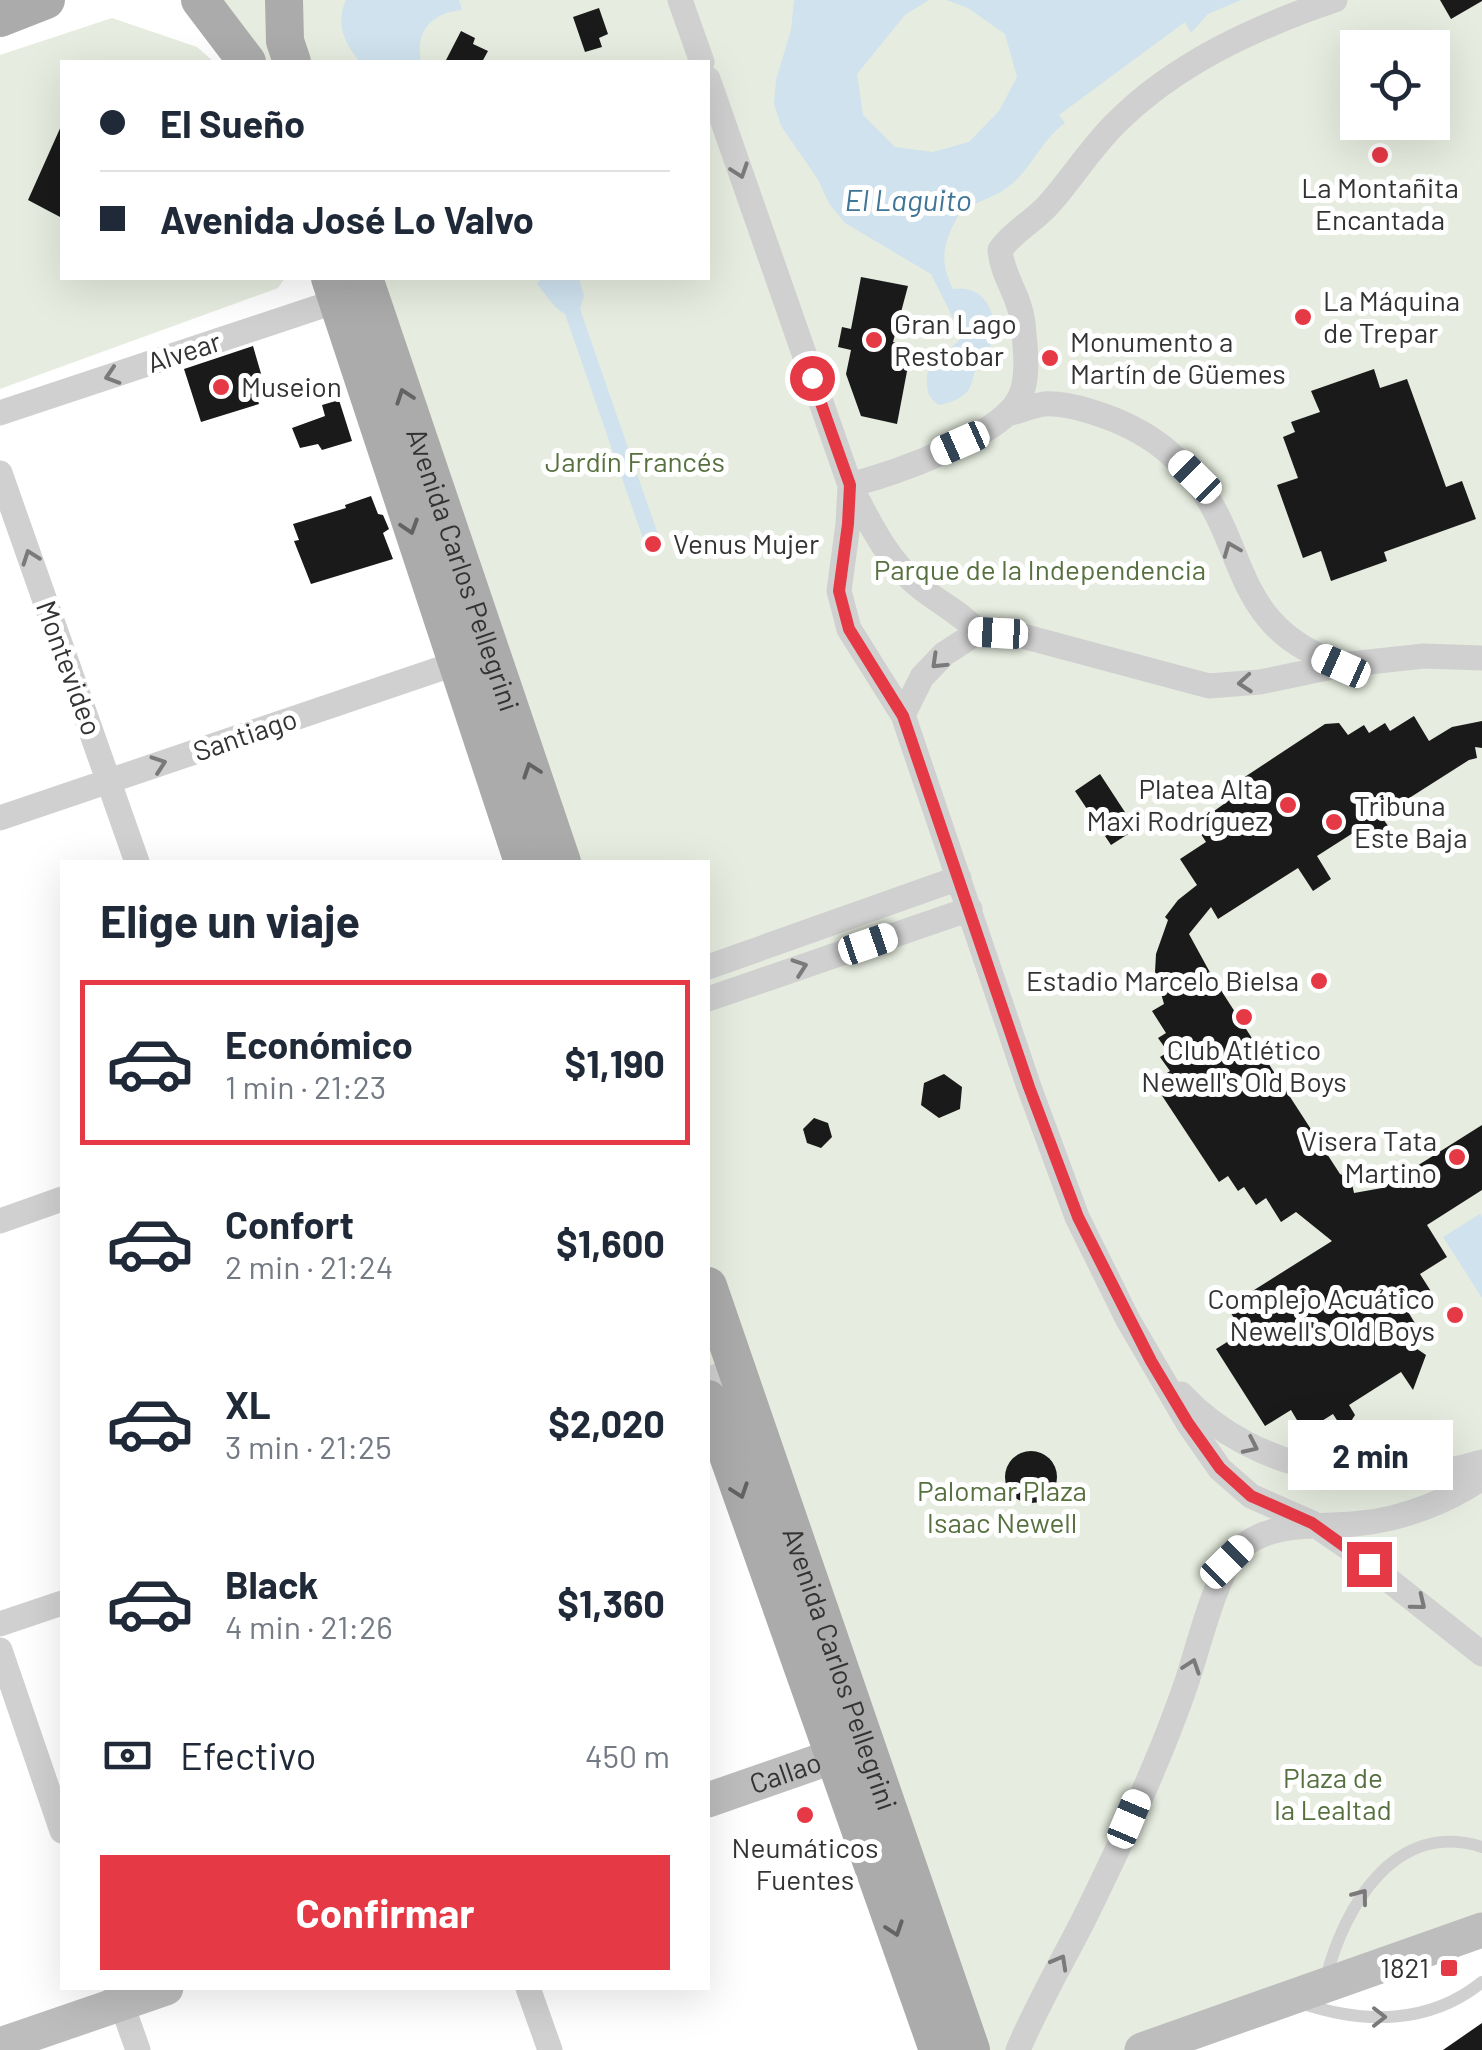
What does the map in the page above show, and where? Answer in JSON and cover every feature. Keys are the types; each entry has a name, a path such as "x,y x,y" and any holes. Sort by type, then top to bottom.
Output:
{"main road":[{"path":"0,18 46,0"},
{"path":"200,0 245,60"},
{"path":"284,0 286,41 291,60"},
{"name":"Avenida Carlos Pellegrini","path":"350,287 472,657 523,860"},
{"name":"Avenida Carlos Pellegrini","path":"472,657 561,860"},
{"name":"Avenida Carlos Pellegrini","path":"710,1299 722,1375 850,1750 938,2050"},
{"name":"Avenida Carlos Pellegrini","path":"710,1404 971,2050"},
{"name":"Callao","path":"710,1799 850,1750"},
{"path":"1142,2050 1482,1930"},
{"path":"0,2045 119,1995 153,1990"}],"street":[{"path":"680,0 701,60"},
{"path":"1007,414 1020,398 1026,378 1022,320 1016,291 1002,268 1000,250 1012,234 1048,205 1114,124 1156,90 1212,52 1258,28 1334,0"},
{"path":"710,85 850,485 890,556 920,587 961,613 978,632"},
{"name":"Alvear","path":"0,413 350,287"},
{"path":"850,485 893,473 960,443 1007,414 1046,404 1079,408 1119,420 1160,442 1195,477 1217,516 1245,583 1270,620 1298,646 1341,666"},
{"name":"Montevideo","path":"0,473 136,860"},
{"path":"850,485 839,591 849,629 903,716 1029,1087 1078,1217 1151,1361 1220,1468 1251,1496 1312,1523 1482,1654"},
{"path":"903,716 922,677 944,654 978,632 1037,639 1209,686 1260,682 1341,666 1424,656 1482,658"},
{"name":"Santiago","path":"0,818 472,657"},
{"path":"710,965 959,878"},
{"path":"710,998 970,909"},
{"path":"0,1221 60,1201"},
{"path":"1151,1361 1192,1406 1222,1431 1258,1450 1298,1464 1346,1475 1407,1474 1482,1462"},
{"path":"1018,2050 1143,1787 1184,1690 1227,1562 1245,1544 1269,1534 1312,1523 1360,1524 1394,1517 1440,1501 1482,1478"},
{"path":"0,1624 60,1604"},
{"path":"0,1650 60,1825"},
{"path":"529,1990 550,2050"},
{"path":"119,1995 138,2050"}],"lane":[{"path":"1324,1985 1332,1953 1352,1906 1377,1875 1424,1846 1467,1842 1482,1848"},
{"path":"1284,1999 1324,2012 1373,2019 1413,2016 1482,1982"}],"green space":[{"name":"Parque de la Independencia","path":"200,0 1482,0 1482,1930 1142,2050 938,2050 710,1405 710,860 522,860 331,280 710,280 710,60 245,60"},
{"path":"112,18 197,47 212,60 60,60 60,280 284,280 278,288 0,389 0,55"}],"water":[{"path":"346,0 459,0 462,10 442,15 428,26 421,41 421,60 359,60 343,33"},
{"name":"El Laguito","path":"794,0 929,0 905,15 857,74 863,115 895,147 933,152 969,142 999,111 1017,77 1005,34 968,8 946,0 1241,0 1208,14 1191,33 1185,22 1059,115 1065,123 1014,182 961,210 947,240 944,258 948,278 953,289 981,296 991,311 994,331 968,391 939,405 928,393 927,374 934,361 962,336 931,274 845,223 781,126 774,104 776,80 791,30"},
{"path":"540,280 580,280 584,296 580,309 662,546 652,552 647,550 565,314 537,284"},
{"path":"1480,1214 1482,1217 1482,1298 1443,1237"}],"building":[{"path":"1440,0 1482,0 1482,1 1451,19"},
{"path":"599,8 608,34 599,38 602,47 585,52 573,17"},
{"path":"461,31 475,38 473,44 488,51 483,60 446,60"},
{"path":"60,128 60,217 28,200"},
{"path":"861,277 908,286 893,342 904,345 900,364 908,366 897,424 861,416 846,374 851,350 838,347 842,327 851,329"},
{"name":"Museion","path":"253,346 262,377 251,380 259,404 201,422 184,369"},
{"path":"1374,369 1380,388 1407,379 1446,487 1462,481 1476,519 1384,552 1387,561 1331,581 1321,551 1303,558 1277,485 1298,478 1283,437 1295,432 1291,422 1320,412 1311,391"},
{"path":"339,400 352,441 322,450 318,444 300,448 292,428 325,416 322,405"},
{"path":"371,496 389,529 383,533 393,559 311,584 294,541 299,540 293,524"},
{"path":"1414,716 1429,741 1452,727 1482,721 1482,748 1475,747 1477,758 1381,816 1396,837 1377,849 1364,826 1317,856 1331,879 1313,891 1298,868 1218,919 1211,907 1189,934 1213,978 1340,1174 1351,1179 1354,1193 1382,1188 1482,1125 1482,1190 1427,1225 1447,1257 1420,1274 1432,1293 1407,1310 1419,1330 1404,1340 1426,1355 1413,1390 1401,1372 1349,1405 1355,1415 1348,1426 1340,1425 1333,1414 1304,1432 1291,1410 1265,1426 1216,1349 1243,1332 1227,1307 1332,1241 1296,1212 1281,1222 1266,1198 1256,1205 1244,1187 1238,1191 1228,1176 1219,1182 1153,1082 1170,1071 1160,1057 1168,1052 1158,1038 1166,1033 1152,1011 1164,1004 1155,972 1156,954 1168,920 1165,917 1197,885 1180,859 1206,842 1199,831 1219,818 1214,811 1231,799 1225,790 1325,724 1339,723 1348,735 1364,725 1369,733 1385,723 1390,731"},
{"path":"1100,774 1136,829 1111,845 1075,791"},
{"path":"944,1074 962,1087 960,1109 939,1118 921,1105 924,1083"},
{"path":"814,1118 828,1123 832,1137 821,1148 807,1143 803,1129"},
{"path":"1031,1451 1049,1459 1057,1477 1049,1495 1031,1503 1013,1495 1005,1477 1013,1459"},
{"path":"1482,2023 1482,2050 1443,2050"}],"place":[{"name":"La Montañita Encantada","path":"1380,155"},
{"name":"La Máquina de Trepar","path":"1303,317"},
{"name":"Gran Lago Restobar","path":"874,340"},
{"name":"Monumento a Martín de Güemes","path":"1050,358"},
{"name":"Museion","path":"221,387"},
{"name":"Venus Mujer","path":"653,544"},
{"name":"Platea Alta Maxi Rodríguez","path":"1288,805"},
{"name":"Tribuna Este Baja","path":"1334,822"},
{"name":"Estadio Marcelo Bielsa","path":"1319,981"},
{"name":"Club Atlético Newell's Old Boys","path":"1244,1017"},
{"name":"Visera Tata Martino","path":"1457,1157"},
{"name":"Complejo Acuático Newell's Old Boys","path":"1455,1315"},
{"name":"Neumáticos Fuentes","path":"805,1815"},
{"name":"1821","path":"1449,1968"}],"route":[{"path":"812,378 850,485 839,591 849,629 903,716 1029,1087 1078,1217 1111,1288 1188,1423 1220,1468 1251,1496 1312,1523 1369,1564"}],"park label":[{"name":"Jardín Francés","path":"635,462"},
{"name":"Palomar Plaza Isaac Newell","path":"1002,1507"},
{"name":"Plaza de la Lealtad","path":"1333,1794"}]}
